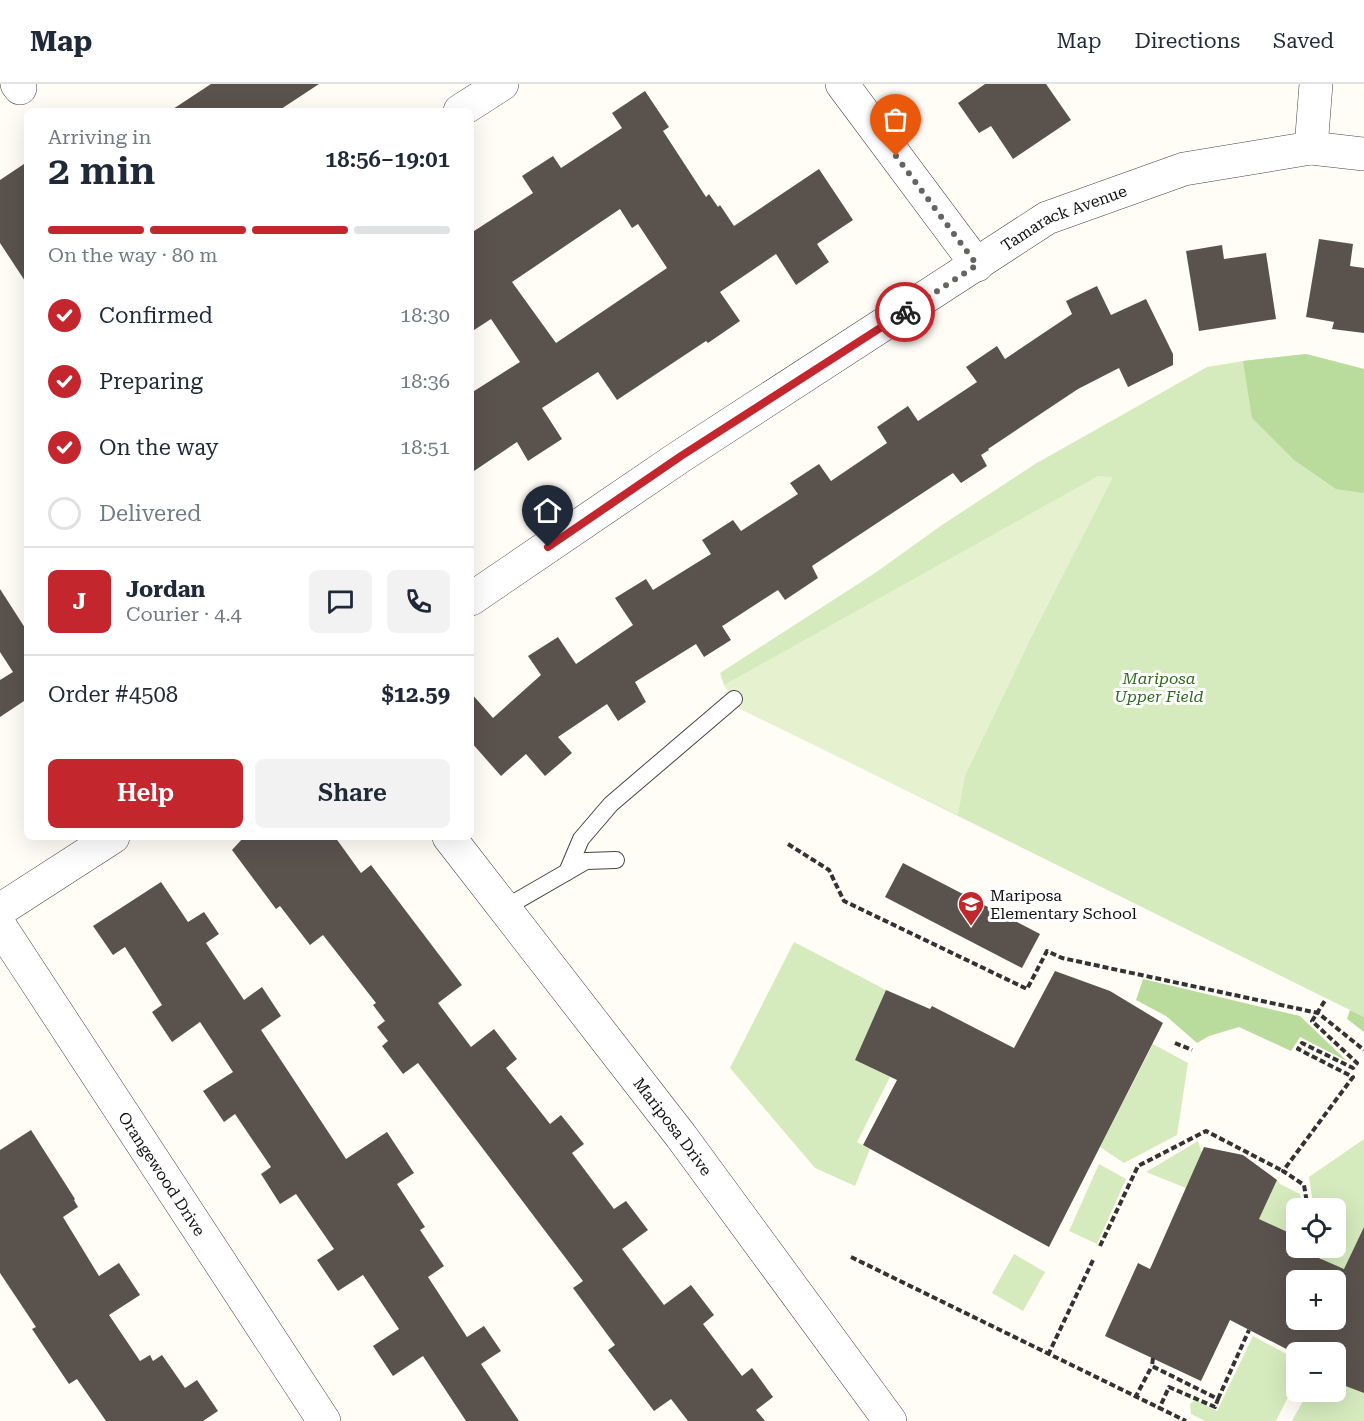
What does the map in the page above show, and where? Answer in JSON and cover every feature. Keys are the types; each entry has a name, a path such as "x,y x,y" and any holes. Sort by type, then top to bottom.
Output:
{"street":[{"path":"465,108 502,84"},
{"path":"842,84 977,265"},
{"path":"1311,148 1316,84"},
{"name":"Tamarack Avenue","path":"474,597 681,456 1047,218 1184,169 1311,148 1364,154"},
{"path":"0,910 108,840"},
{"name":"Mariposa Drive","path":"451,840 681,1136 890,1421"},
{"name":"Orangewood Drive","path":"0,926 324,1421"}],"lane":[{"path":"567,872 581,839 611,804 734,699"},
{"path":"503,909 586,861 616,860"}],"path":[{"path":"788,844 828,870 844,901 1027,989 1047,951 1062,958 1318,1013 1364,1050"},
{"path":"1284,1171 1353,1077 1298,1049 1302,1043 1353,1068 1357,1063 1312,1022 1326,999"},
{"path":"1175,1043 1192,1050"},
{"path":"1100,1246 1138,1166 1206,1131 1284,1171 1304,1185 1306,1198"},
{"path":"851,1257 1186,1421"},
{"path":"1048,1355 1094,1258"},
{"path":"1159,1408 1169,1388 1215,1407 1250,1330"},
{"path":"1135,1398 1152,1366 1153,1358"},
{"path":"1152,1366 1218,1399"}],"green space":[{"name":"Mariposa Upper Field","path":"1306,354 1364,369 1364,1017 742,709 724,685 720,673 875,573 942,525 1035,464 1207,367"},
{"path":"1306,354 1364,369 1364,493 1336,489 1294,460 1252,418 1243,361"},
{"path":"1098,476 1113,477 1031,638 965,776 958,815 740,709 724,685"},
{"path":"794,942 886,990 855,1060 890,1077 857,1142 870,1149 855,1186 815,1168 730,1068"},
{"path":"1143,979 1300,1016 1347,1061 1300,1037 1291,1051 1239,1027 1209,1036 1197,1043 1166,1016 1136,1000"},
{"path":"1350,1010 1364,1017 1364,1032 1347,1019"},
{"path":"1153,1044 1188,1063 1177,1135 1124,1163 1100,1147"},
{"path":"1364,1139 1364,1227 1344,1269 1322,1258 1346,1258 1346,1198 1312,1198 1309,1177"},
{"path":"1198,1141 1202,1153 1186,1188 1146,1172"},
{"path":"1099,1164 1126,1179 1097,1244 1069,1231"},
{"path":"1277,1180 1280,1184 1300,1194 1301,1198 1286,1198 1286,1231 1259,1219"},
{"path":"1014,1254 1045,1272 1023,1311 992,1293"},
{"path":"1253,1336 1286,1354 1286,1401 1276,1421 1205,1421 1191,1414 1190,1404 1195,1400 1217,1411"},
{"path":"1346,1384 1364,1392 1364,1421 1292,1421 1302,1402 1346,1402"}],"building":[{"path":"211,84 319,84 283,108 175,108"},
{"path":"985,84 1046,84 1071,120 1013,159 991,126 979,133 958,103"},
{"path":"645,91 669,127 663,131 706,197 709,194 718,207 720,205 734,226 819,169 853,220 817,244 829,262 796,285 776,254 720,292 740,321 617,400 598,372 542,408 562,439 528,461 517,442 474,471 474,391 520,362 491,319 474,330 474,231 533,193 522,176 553,156 561,168 622,128 612,113","holes":["620,209 632,228 638,224 667,268 556,343 512,282"]},
{"path":"24,164 24,279 0,243 0,180"},
{"path":"1319,239 1353,244 1350,266 1364,268 1364,333 1332,329 1334,322 1306,317"},
{"path":"1222,245 1224,259 1266,253 1276,319 1199,331 1186,251"},
{"path":"1097,286 1111,315 1146,299 1173,354 1173,365 1128,387 1119,368 1078,389 988,449 981,455 987,466 961,483 953,473 812,566 818,578 785,600 778,590 722,626 731,640 704,657 696,644 635,682 646,702 618,721 607,704 558,737 572,753 545,776 526,754 501,776 474,745 474,696 493,718 541,675 528,656 558,637 576,664 633,625 615,598 646,579 653,590 711,554 702,540 733,520 741,531 798,494 790,483 819,464 831,481 887,443 877,427 908,406 918,421 977,382 966,367 997,346 1005,359 1072,314 1066,301"},
{"path":"0,589 24,626 24,701 0,717 0,680 13,672 0,652"},
{"path":"241,840 337,840 361,873 371,865 462,985 438,1003 471,1047 494,1029 517,1059 506,1068 550,1124 561,1115 584,1144 572,1153 614,1209 626,1201 648,1230 622,1249 664,1305 691,1285 714,1315 703,1324 742,1376 752,1368 773,1397 756,1410 765,1421 688,1421 671,1399 654,1411 608,1350 615,1345 573,1288 583,1281 418,1063 403,1074 382,1046 388,1041 377,1027 385,1021 373,1005 376,1003 323,935 310,945 280,906 276,909 232,850"},
{"path":"903,863 1040,934 1022,968 885,897"},
{"path":"161,882 188,922 204,912 219,934 206,943 244,1000 262,987 281,1016 261,1030 346,1159 387,1132 414,1173 397,1184 425,1227 420,1230 444,1266 428,1277 467,1337 484,1326 501,1351 481,1364 519,1421 466,1421 423,1356 393,1376 373,1346 399,1329 363,1275 338,1291 317,1260 334,1249 296,1194 280,1204 261,1174 271,1167 235,1114 224,1122 203,1091 233,1072 200,1022 172,1042 152,1012 162,1005 125,947 113,955 93,926"},
{"path":"1055,971 1110,991 1163,1023 1049,1247 863,1145 897,1080 855,1060 886,990 930,1009 932,1006 1014,1048"},
{"path":"31,1130 75,1199 78,1207 63,1217 99,1276 119,1263 140,1295 109,1315 140,1361 150,1355 153,1361 162,1355 185,1388 197,1380 218,1411 203,1421 106,1421 77,1379 69,1384 32,1329 36,1327 0,1273 0,1150"},
{"path":"1204,1147 1243,1155 1277,1180 1259,1219 1286,1231 1286,1258 1319,1258 1344,1269 1364,1227 1364,1393 1346,1386 1346,1342 1286,1342 1286,1349 1230,1320 1201,1381 1105,1336 1138,1263 1150,1269"}],"way so far":[{"path":"896,156 977,265 905,312"}],"place":[{"name":"Mariposa Elementary School","path":"971,927"}],"route":[{"path":"548,547 681,456 905,312"}]}
